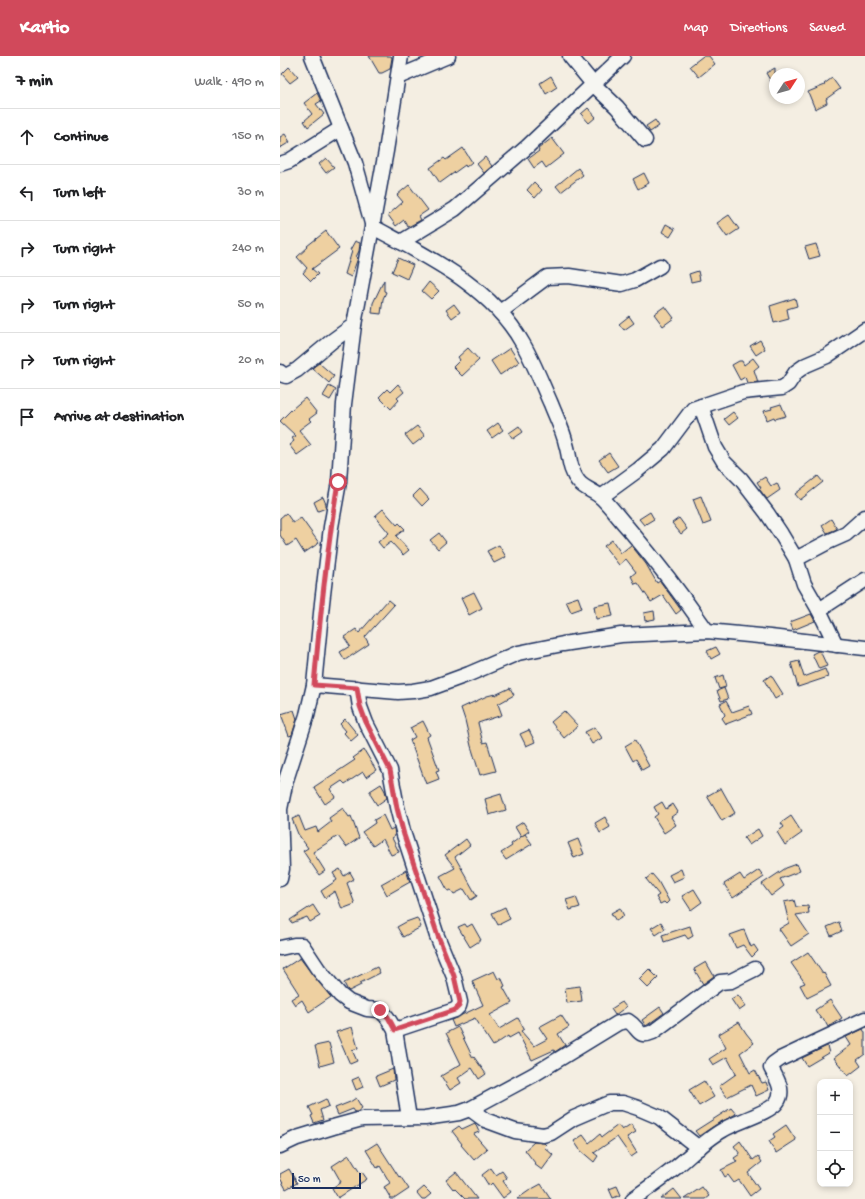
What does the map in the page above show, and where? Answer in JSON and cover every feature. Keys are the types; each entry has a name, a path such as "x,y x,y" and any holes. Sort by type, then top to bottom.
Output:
{"street":[{"path":"312,56 340,129 355,163 373,227 459,276 486,297 500,312 523,342 532,361 566,443 573,474 584,487 601,497 643,546 707,631"},
{"path":"280,879 282,869 280,809 286,780 307,715 314,685 325,572 338,482 344,404 354,325 373,227 398,77 400,56"},
{"path":"398,77 448,56"},
{"path":"570,56 593,84 617,107 645,140"},
{"path":"401,242 455,209 528,147 622,56"},
{"path":"280,164 289,161 340,129"},
{"path":"500,312 547,277 569,276 622,284 635,280 660,266"},
{"path":"280,372 286,376 298,370 332,341 354,325"},
{"path":"601,497 638,470 663,449 693,409 743,392 782,388 788,384 796,372 806,365 827,356 865,330"},
{"path":"701,406 715,447 724,462 741,479 767,513 796,559 804,584 819,610 836,645"},
{"path":"796,559 846,534 865,517"},
{"path":"819,610 865,580"},
{"path":"314,685 398,692 432,688 518,653 621,635 707,631 770,636 865,648"},
{"path":"357,688 360,706 366,722 390,770 404,835 435,929 454,976 460,1002 459,1006 455,1010 395,1030"},
{"path":"280,948 302,945 318,969 340,995 349,1002 367,1009 380,1010 388,1017 395,1030 409,1118"},
{"path":"280,1146 297,1138 333,1126 362,1119 425,1118 459,1113 470,1109 533,1075 618,1023 628,1021 642,1034 646,1035 653,1032 720,982 731,981 755,969"},
{"path":"633,1199 673,1170 722,1130 737,1122 763,1112 776,1103 781,1089 772,1068 773,1064 780,1059 865,1019"},
{"path":"470,1109 484,1120 515,1132 543,1135 551,1133 574,1118 609,1103 623,1103 659,1117 699,1148"}],"building":[{"path":"369,56 391,56 390,69 379,73"},
{"path":"703,56 709,56 715,64 699,77 690,66"},
{"path":"289,67 298,77 290,83 282,74"},
{"path":"769,71 769,78 766,73"},
{"path":"551,76 557,87 546,94 540,83"},
{"path":"832,78 840,89 826,99 827,103 815,109 808,92 825,85 824,84"},
{"path":"317,93 321,101 316,104 324,114 308,127 304,121 312,114 304,103"},
{"path":"588,108 596,117 589,123 581,114"},
{"path":"655,120 659,126 650,132 646,126"},
{"path":"285,134 290,142 280,148 280,137"},
{"path":"552,138 564,154 546,168 542,162 534,168 528,159 539,151 538,149"},
{"path":"463,148 472,162 466,167 465,165 440,183 430,168 444,158 446,160"},
{"path":"485,157 492,166 484,173 477,164"},
{"path":"326,158 334,167 326,173 319,164"},
{"path":"578,168 583,175 561,192 556,186"},
{"path":"644,173 649,183 638,189 633,179"},
{"path":"534,182 542,190 535,198 527,190"},
{"path":"409,185 428,210 419,216 421,220 408,227 404,220 396,226 388,215 403,202 397,195"},
{"path":"729,215 739,229 727,237 717,223"},
{"path":"666,224 675,229 670,237 662,232"},
{"path":"326,231 339,249 312,269 318,274 311,281 303,273 307,268 297,257 308,247 307,246"},
{"path":"355,241 360,243 359,251 356,257 358,258 351,277 345,274 352,251 350,250"},
{"path":"816,244 820,256 809,259 805,247"},
{"path":"398,258 413,265 407,279 392,272"},
{"path":"698,271 700,280 691,282 689,274"},
{"path":"384,280 384,291 386,292 383,299 381,314 372,313 373,303"},
{"path":"429,282 439,291 431,299 422,291"},
{"path":"795,298 797,306 787,309 789,319 774,323 770,306"},
{"path":"454,304 460,312 452,318 446,310"},
{"path":"665,306 674,318 663,326 654,314"},
{"path":"629,316 634,323 624,330 619,324"},
{"path":"760,340 765,349 756,355 750,346"},
{"path":"468,348 479,360 462,376 453,367 460,360 458,357"},
{"path":"510,348 519,362 500,375 491,361"},
{"path":"753,358 759,366 754,370 758,382 747,383 745,377 740,380 732,365 742,361 744,365"},
{"path":"319,363 334,376 329,383 312,368"},
{"path":"398,384 404,392 397,398 399,400 391,409 379,397 387,389 390,392"},
{"path":"329,386 336,390 330,400 323,396"},
{"path":"305,398 317,413 309,419 311,421 299,430 311,445 297,455 289,445 294,441 292,438 296,436 280,421"},
{"path":"781,404 786,416 775,419 774,417 767,420 764,411"},
{"path":"733,412 738,418 729,425 724,419"},
{"path":"498,423 503,430 492,438 487,431"},
{"path":"417,426 425,436 413,445 405,435"},
{"path":"519,426 523,432 513,439 509,433"},
{"path":"609,453 618,466 608,472 599,460"},
{"path":"818,476 823,482 800,500 795,494"},
{"path":"765,477 771,486 777,483 780,490 767,499 759,489 761,488 757,482"},
{"path":"420,489 429,499 422,506 413,496"},
{"path":"701,496 711,522 703,525 693,499"},
{"path":"323,497 326,508 318,511 314,502"},
{"path":"383,509 397,525 399,523 405,529 396,536 409,550 403,555 391,542 383,548 378,542 389,533 375,516"},
{"path":"650,512 654,519 644,525 639,519"},
{"path":"286,513 293,523 301,518 319,543 304,553 296,540 287,546 280,535 280,518"},
{"path":"679,518 687,529 681,534 672,523"},
{"path":"831,519 837,529 827,533 822,525"},
{"path":"439,533 446,542 438,549 430,540"},
{"path":"612,540 621,553 631,545 646,564 657,583 660,581 681,610 676,614 663,595 651,602 638,583 635,584 631,576 636,572 626,559 619,565 604,546"},
{"path":"499,545 506,557 494,563 487,551"},
{"path":"474,592 482,608 469,615 461,598"},
{"path":"578,597 582,608 571,612 566,601"},
{"path":"388,600 394,605 365,637 369,644 345,660 340,652 350,646 344,637 356,629 359,633"},
{"path":"610,603 613,616 596,619 594,606"},
{"path":"654,611 655,619 645,621 644,613"},
{"path":"811,614 815,621 793,630 790,622"},
{"path":"716,647 720,654 711,659 707,651"},
{"path":"820,651 827,666 819,669 812,654"},
{"path":"799,661 804,677 825,669 828,677 798,687 791,663"},
{"path":"723,675 726,687 719,689 715,678"},
{"path":"771,675 783,694 775,699 764,680"},
{"path":"510,688 514,695 498,704 502,715 478,723 483,743 487,742 496,771 480,775 461,708 487,696 495,695"},
{"path":"724,688 728,699 721,701 717,691"},
{"path":"726,701 732,712 749,706 752,714 726,724 722,718 725,715 720,704"},
{"path":"294,710 297,719 292,735 289,736 281,714"},
{"path":"564,711 578,726 564,738 551,722"},
{"path":"345,719 358,735 351,741 344,733 346,731 340,724"},
{"path":"423,721 430,735 427,737 439,770 436,771 439,779 426,784 410,740 415,737 410,728"},
{"path":"595,727 602,738 592,744 585,732"},
{"path":"529,730 535,742 526,746 520,734"},
{"path":"635,740 649,766 642,770 636,759 633,761 625,746"},
{"path":"364,750 376,770 366,777 363,772 345,784 342,781 330,789 335,797 325,804 314,787 355,760 353,758"},
{"path":"381,784 387,798 377,805 370,794 370,791"},
{"path":"721,788 735,813 722,821 707,796"},
{"path":"501,794 506,810 489,815 485,799"},
{"path":"662,802 666,809 673,804 678,812 671,817 676,825 664,833 654,817 658,814 654,807"},
{"path":"343,808 349,817 351,816 359,838 346,847 338,836 313,852 325,871 319,875 303,851 308,848 298,834 292,819 299,816 305,831 316,827 318,832 331,822 329,818"},
{"path":"383,815 390,830 394,828 395,836 392,838 399,852 391,855 383,839 373,846 362,832 375,823 374,820"},
{"path":"791,816 802,833 785,845 777,832 784,827 781,823"},
{"path":"605,817 610,827 600,833 595,823"},
{"path":"523,822 529,831 521,837 515,827"},
{"path":"758,829 762,836 749,845 744,838"},
{"path":"525,834 532,844 506,860 501,853 512,846 511,844"},
{"path":"466,839 470,845 455,857 477,896 471,900 464,889 454,894 451,890 448,891 440,876 455,868 445,855"},
{"path":"578,839 584,854 574,858 568,843"},
{"path":"797,864 800,871 780,879 784,886 771,896 762,884 786,868"},
{"path":"340,869 344,876 350,872 354,879 347,883 355,904 342,909 335,891 325,898 321,891 337,880 333,873"},
{"path":"681,869 684,877 673,882 669,875"},
{"path":"406,870 410,882 387,895 381,884"},
{"path":"759,870 764,877 733,898 724,884 740,874 744,880"},
{"path":"652,874 658,881 669,901 666,904 664,902 660,904 656,897 659,895 646,879"},
{"path":"694,889 702,902 691,910 682,896"},
{"path":"576,897 580,907 570,910 566,900"},
{"path":"794,900 796,907 808,906 809,913 796,915 809,934 791,946 779,929 789,923 784,902"},
{"path":"313,905 320,916 310,922 307,917 292,923 290,920"},
{"path":"505,907 510,919 498,925 492,913"},
{"path":"620,908 624,916 616,921 611,913"},
{"path":"417,918 421,927 403,937 397,927"},
{"path":"661,922 665,929 656,935 651,928"},
{"path":"839,922 842,931 831,936 827,927"},
{"path":"465,924 467,927 472,924 481,940 470,947 458,927"},
{"path":"690,926 693,936 688,939 685,935 664,942 662,935"},
{"path":"744,930 751,947 754,945 758,951 752,957 743,945 736,948 730,935"},
{"path":"808,952 823,974 824,973 831,986 807,998 800,985 805,983 791,963"},
{"path":"300,958 331,997 309,1012 302,1000 295,1005 291,999 299,994 283,969"},
{"path":"706,962 714,976 703,984 694,969"},
{"path":"377,967 380,973 360,983 361,985 349,991 347,989 344,983"},
{"path":"649,969 658,978 648,988 639,979"},
{"path":"494,971 498,979 501,977 505,986 503,987 512,1003 490,1015 499,1029 518,1018 524,1029 521,1031 534,1046 547,1039 539,1027 561,1015 569,1027 558,1034 565,1045 555,1052 554,1050 532,1060 518,1033 509,1038 508,1036 493,1046 475,1018 454,1027 451,1020 483,1005 472,981"},
{"path":"580,986 582,1001 567,1003 565,988"},
{"path":"738,995 746,1006 739,1011 731,999"},
{"path":"830,1000 842,1018 828,1027 823,1018 821,1019 815,1010"},
{"path":"622,1002 626,1007 615,1015 611,1009"},
{"path":"660,1007 664,1013 646,1026 642,1020"},
{"path":"739,1022 754,1043 740,1053 750,1073 755,1070 762,1083 766,1082 769,1090 756,1096 751,1085 727,1097 719,1086 736,1074 727,1057 713,1065 709,1059 726,1048 719,1034"},
{"path":"352,1027 358,1048 352,1050 357,1061 350,1064 336,1032"},
{"path":"458,1027 473,1058 474,1057 486,1074 479,1079 472,1068 458,1078 461,1083 450,1090 441,1076 461,1064 446,1033"},
{"path":"863,1029 865,1033 865,1054 857,1060 861,1066 848,1076 834,1058 851,1045 846,1037"},
{"path":"329,1043 334,1062 320,1066 315,1046"},
{"path":"827,1046 829,1053 807,1066 802,1058"},
{"path":"393,1069 394,1080 380,1086 376,1076"},
{"path":"359,1077 363,1087 356,1090 352,1080"},
{"path":"704,1081 714,1097 699,1106 689,1090"},
{"path":"356,1098 362,1108 357,1112 353,1109 338,1115 335,1108"},
{"path":"326,1099 329,1106 320,1110 323,1120 314,1123 311,1116 313,1115 309,1107"},
{"path":"731,1108 736,1114 699,1136 695,1131"},
{"path":"475,1123 479,1132 474,1134 487,1149 474,1160 461,1145 462,1144 452,1131 459,1126 462,1129"},
{"path":"631,1124 636,1132 627,1137 637,1153 631,1157 617,1137 594,1153 598,1156 594,1162 580,1150 574,1141 583,1135 589,1143 600,1134 602,1137 618,1125 622,1130"},
{"path":"786,1125 796,1140 776,1153 769,1141 775,1137 773,1134"},
{"path":"740,1141 753,1160 758,1156 762,1162 748,1173 759,1189 750,1196 739,1180 734,1183 728,1175 725,1177 721,1170 737,1162 734,1158 740,1154 734,1146"},
{"path":"534,1142 544,1143 546,1145 544,1147 553,1155 542,1170 534,1164 535,1163 525,1150"},
{"path":"377,1143 399,1177 400,1176 409,1189 394,1199 391,1199 384,1187 390,1183 380,1166 377,1168 366,1150"},
{"path":"349,1155 360,1173 362,1172 367,1179 338,1198 332,1188 341,1182 332,1166"},
{"path":"491,1168 496,1175 502,1171 507,1178 503,1181 511,1192 503,1198 492,1183 489,1186 482,1175"},
{"path":"289,1169 297,1183 286,1189 280,1178 280,1174"},
{"path":"456,1172 477,1199 465,1199 454,1188 453,1189 446,1180"},
{"path":"541,1184 551,1199 517,1199 530,1190"},
{"path":"617,1186 621,1195 613,1198 609,1189"},
{"path":"424,1187 431,1194 425,1199 422,1199 417,1193"},
{"path":"702,1187 709,1196 705,1199 684,1199"},
{"path":"674,1189 682,1199 661,1199"}],"route":[{"path":"338,482 322,603 314,685 357,688 360,706 366,722 390,770 404,835 418,880 454,976 460,1002 459,1006 455,1010 395,1030 388,1017 380,1010"}]}
